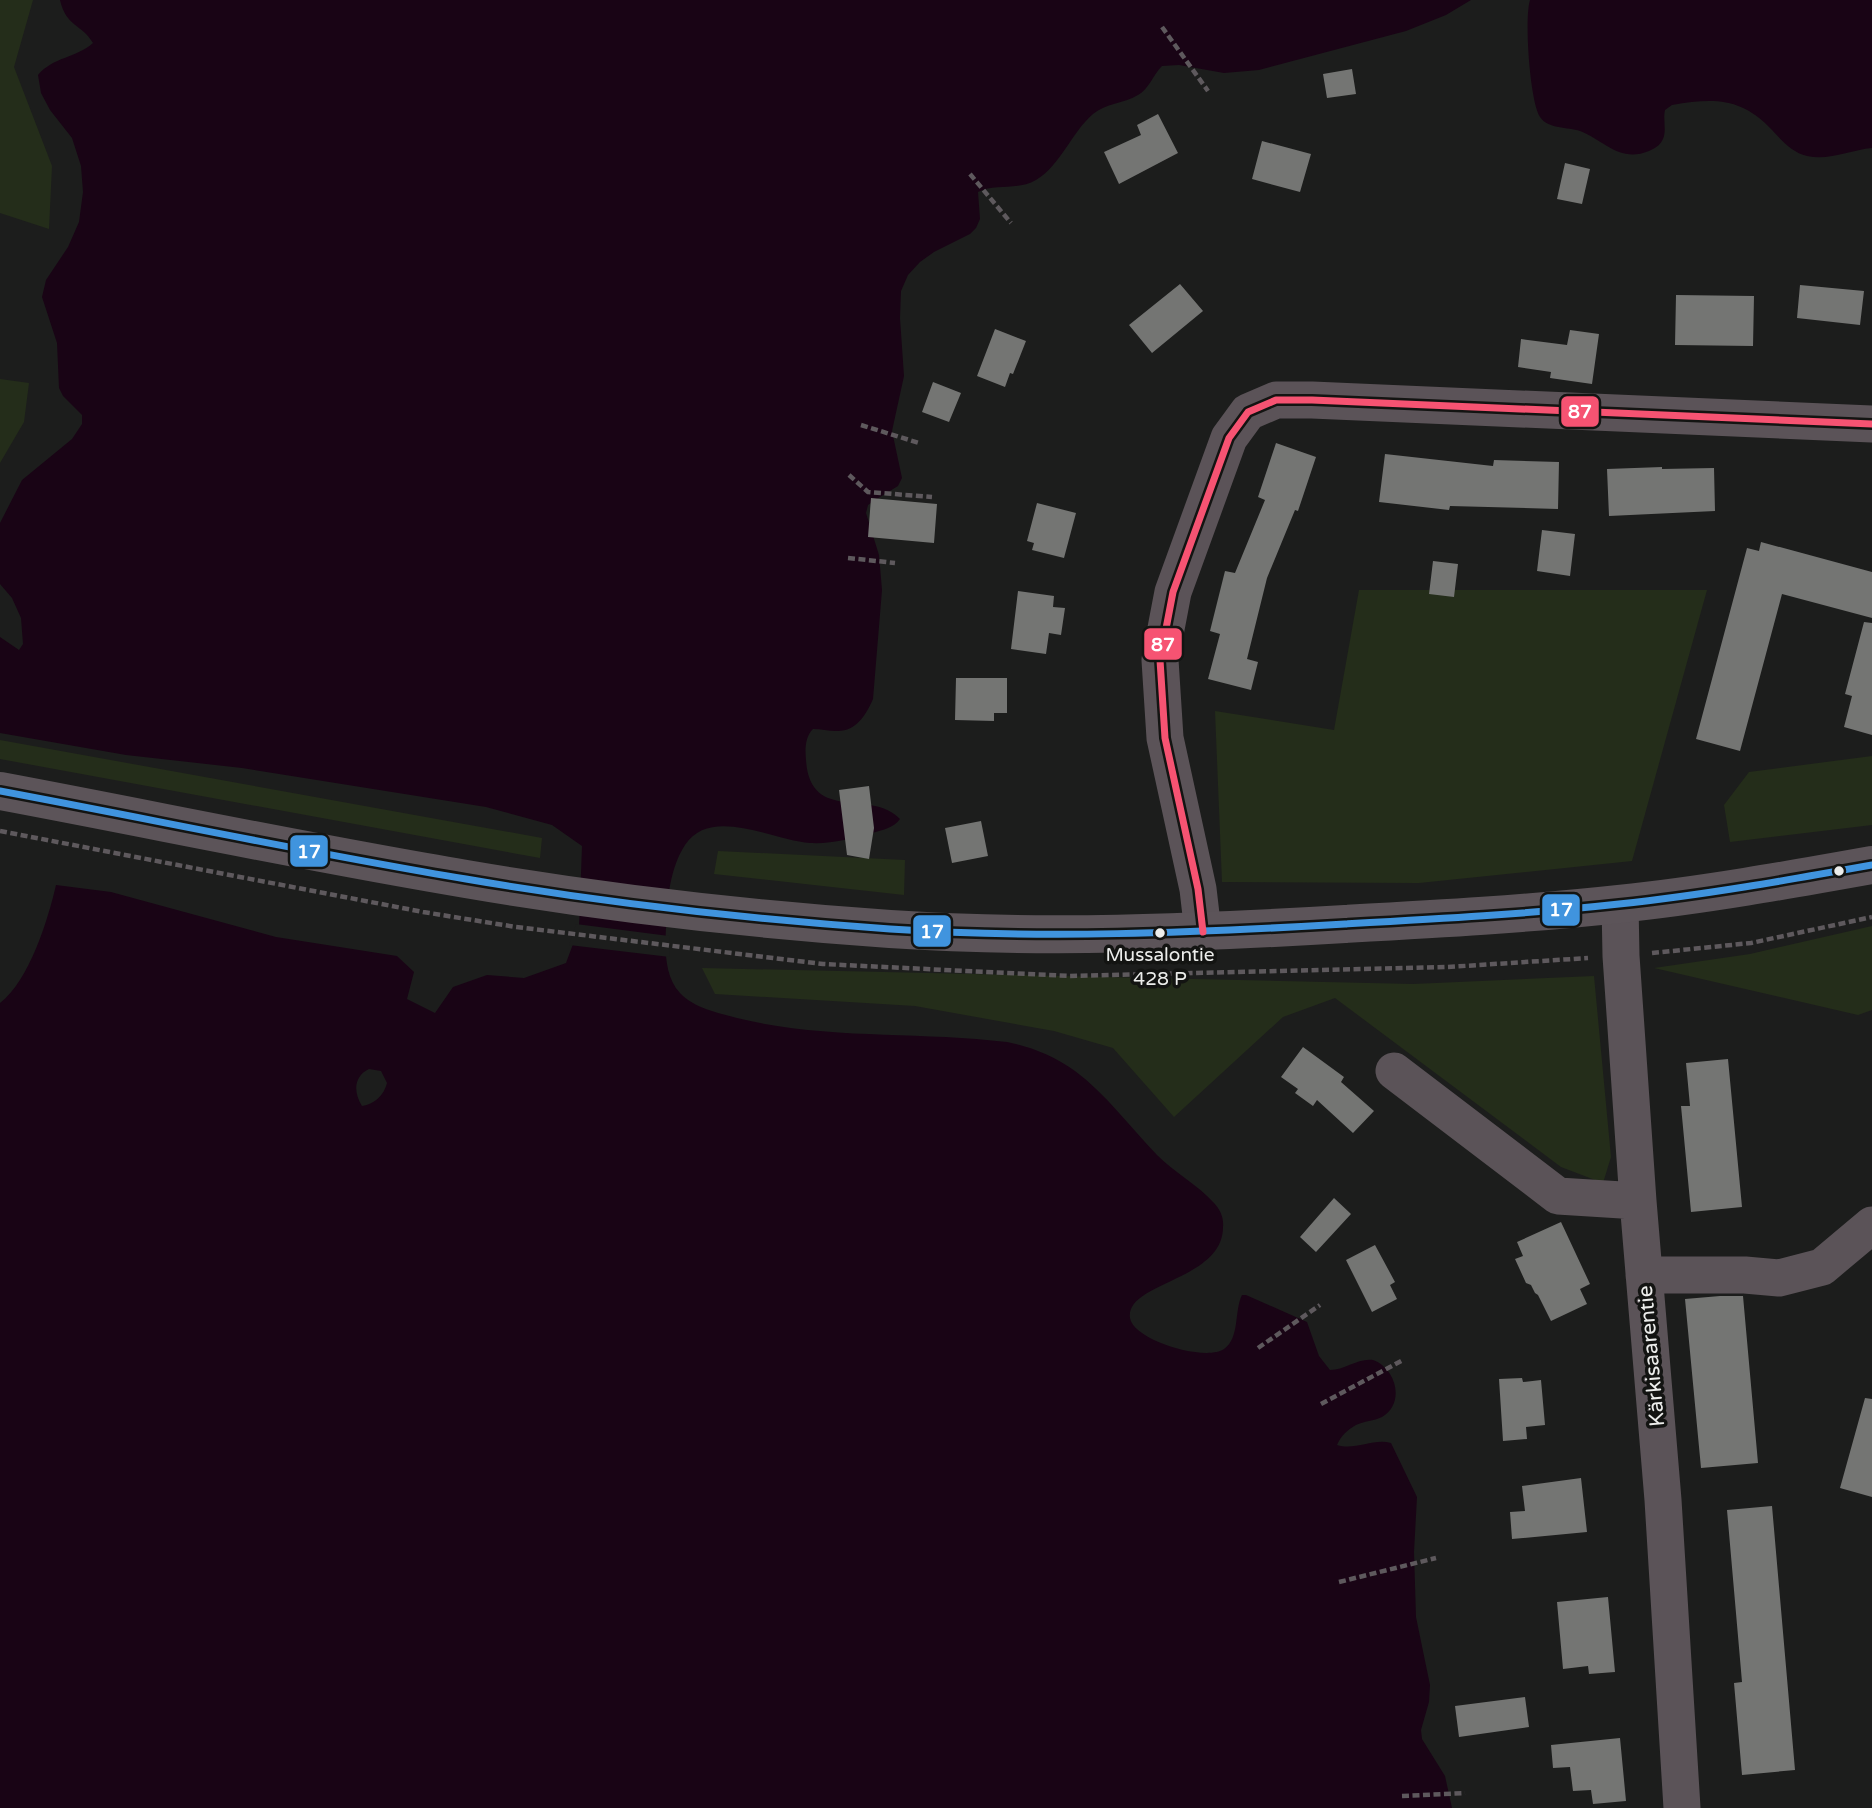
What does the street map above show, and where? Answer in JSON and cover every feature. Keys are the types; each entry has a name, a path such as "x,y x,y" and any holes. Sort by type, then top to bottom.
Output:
{"main road":[{"path":"0,791 465,879 548,892 710,912 895,929 1035,933 1203,932 1428,919 1620,904 1872,865"}],"street":[{"path":"1203,932 1198,889 1165,738 1160,660 1173,592 1229,438 1248,412 1276,400 1312,400 1872,424"},
{"name":"Kärkisaarentie","path":"1620,904 1621,956 1663,1500 1682,1808"},
{"path":"1394,1071 1558,1196 1638,1201"},
{"path":"1644,1275 1745,1275 1779,1278 1822,1267 1872,1225"}],"path":[{"path":"1162,27 1208,91"},
{"path":"970,174 1011,223"},
{"path":"861,425 919,443"},
{"path":"849,475 868,492 932,497"},
{"path":"848,558 895,563"},
{"path":"0,831 423,912 516,927 723,953"},
{"path":"1258,1348 1320,1305"},
{"path":"1321,1404 1402,1360"},
{"path":"1339,1582 1436,1558"},
{"path":"1402,1796 1465,1793"}],"green space":[{"path":"0,0 33,0 14,67 52,166 49,229 0,213"},
{"path":"0,379 29,383 24,422 0,463"},
{"path":"1359,590 1707,590 1632,861 1419,883 1222,882 1215,711 1334,730"},
{"path":"0,740 542,838 540,858 0,759"},
{"path":"1872,756 1872,825 1730,842 1724,805 1749,772"},
{"path":"718,851 905,860 904,895 714,874"},
{"path":"1872,926 1872,1010 1858,1015 1654,968 1750,954"},
{"path":"702,968 1413,984 1594,976 1611,1157 1603,1183 1561,1167 1335,998 1283,1017 1174,1117 1113,1048 1054,1031 915,1006 715,994"}],"shaded area":[{"path":"60,0 1471,0 1446,15 1406,31 1259,70 1224,73 1179,65 1162,66 1142,92 1093,114 1045,174 1029,183 978,192 980,219 976,228 920,262 908,275 901,291 904,376 892,431 902,478 898,486 868,505 866,513 879,555 882,590 873,699 855,726 843,731 813,729 806,743 810,780 818,792 830,799 888,810 900,819 884,830 826,843 795,841 726,826 696,833 680,854 670,885 666,944 668,970 675,986 692,1003 714,1012 770,1025 804,1029 1007,1042 1034,1049 1059,1061 1097,1090 1157,1155 1208,1196 1222,1217 1219,1245 1208,1259 1142,1296 1133,1306 1130,1318 1134,1326 1143,1334 1171,1347 1202,1353 1215,1352 1229,1344 1235,1331 1242,1295 1246,1295 1307,1322 1319,1356 1330,1370 1373,1360 1387,1370 1396,1391 1391,1408 1382,1417 1347,1431 1337,1445 1350,1447 1378,1442 1391,1443 1417,1497 1414,1552 1416,1617 1430,1685 1429,1702 1421,1730 1422,1739 1445,1776 1452,1808 0,1808 0,1003 20,980 36,949 56,885 111,892 276,937 397,956 414,972 407,999 435,1013 453,987 487,975 524,978 566,963 579,928 582,846 552,825 486,807 242,768 126,755 0,733 0,637 19,650 23,644 21,618 12,598 0,584 0,523 22,480 72,439 82,424 82,415 63,396 59,388 57,343 42,297 46,280 68,247 79,222 83,192 81,166 72,138 50,110 41,93 38,75 44,69 93,43 63,9","holes":["369,1069 381,1071 387,1083 384,1091 375,1101 362,1106 356,1090 360,1076"]},
{"path":"1530,0 1872,0 1872,148 1831,156 1807,156 1788,146 1749,111 1726,102 1714,101 1672,105 1665,110 1665,133 1662,141 1654,149 1639,154 1621,153 1580,131 1548,124 1540,117 1533,95 1528,41"}],"pier":[{"path":"576,924 669,936 670,957 569,945"}],"building":[{"path":"1352,69 1356,94 1327,98 1323,74"},
{"path":"1158,114 1178,153 1119,184 1104,152 1141,135 1137,125"},
{"path":"1262,141 1311,154 1300,192 1252,179"},
{"path":"1565,163 1590,169 1582,204 1557,199"},
{"path":"1180,284 1203,311 1152,353 1129,325"},
{"path":"1800,285 1864,291 1860,325 1797,318"},
{"path":"1676,295 1754,296 1753,346 1675,345"},
{"path":"995,329 1026,341 1005,387 977,376"},
{"path":"1570,330 1599,334 1592,384 1550,378 1551,372 1518,367 1521,339 1567,345"},
{"path":"933,382 961,393 949,422 922,412"},
{"path":"1276,443 1316,457 1298,511 1295,510 1267,578 1247,659 1258,662 1251,690 1208,679 1220,634 1210,631 1225,571 1235,573 1265,500 1258,497"},
{"path":"1385,454 1493,466 1494,460 1559,462 1558,509 1450,506 1449,510 1379,502"},
{"path":"1714,468 1715,511 1609,516 1607,469"},
{"path":"871,498 937,504 934,543 868,537"},
{"path":"1037,503 1076,513 1064,558 1032,550 1034,543 1027,541"},
{"path":"1542,530 1575,534 1570,576 1537,571"},
{"path":"1761,542 1872,572 1872,618 1782,594 1740,751 1696,739 1747,548 1759,551"},
{"path":"1433,561 1458,564 1454,597 1429,594"},
{"path":"1018,591 1054,596 1053,607 1065,608 1061,635 1049,633 1046,654 1011,649"},
{"path":"1864,622 1872,623 1872,735 1844,727 1852,696 1845,694"},
{"path":"956,678 1007,678 1007,713 994,713 994,721 955,720"},
{"path":"869,786 874,828 869,859 847,855 839,790"},
{"path":"981,821 988,856 952,863 945,828"},
{"path":"1303,1047 1344,1077 1341,1082 1374,1111 1353,1133 1317,1100 1313,1106 1295,1093 1298,1089 1281,1077"},
{"path":"1728,1059 1742,1207 1691,1212 1681,1106 1690,1106 1686,1063"},
{"path":"1334,1198 1351,1214 1316,1252 1300,1237"},
{"path":"1561,1222 1590,1284 1580,1289 1587,1304 1551,1321 1538,1295 1531,1285 1526,1283 1515,1259 1523,1256 1517,1242"},
{"path":"1375,1245 1395,1282 1390,1285 1397,1299 1372,1312 1346,1260"},
{"path":"1743,1296 1758,1463 1701,1468 1685,1299"},
{"path":"1522,1378 1523,1382 1541,1380 1545,1425 1526,1427 1527,1439 1503,1441 1499,1379"},
{"path":"1865,1398 1872,1399 1872,1497 1840,1488"},
{"path":"1581,1478 1587,1532 1512,1539 1510,1512 1525,1511 1522,1486"},
{"path":"1772,1506 1795,1770 1742,1775 1734,1683 1742,1682 1727,1510"},
{"path":"1608,1597 1615,1672 1589,1674 1588,1666 1563,1669 1557,1602"},
{"path":"1525,1697 1529,1727 1459,1737 1455,1706"},
{"path":"1620,1738 1626,1801 1593,1804 1591,1790 1573,1791 1570,1767 1553,1768 1551,1745"}],"transit line":[{"name":"87","path":"1203,932 1198,889 1165,738 1160,660 1173,592 1229,438 1248,412 1276,400 1312,400 1872,424"},
{"name":"17","path":"0,791 349,858 571,896 784,920 947,932 1174,932 1448,918 1619,904 1777,882 1872,865"}],"place":[{"name":"Mussalontie 428 P","path":"1160,933"}]}
